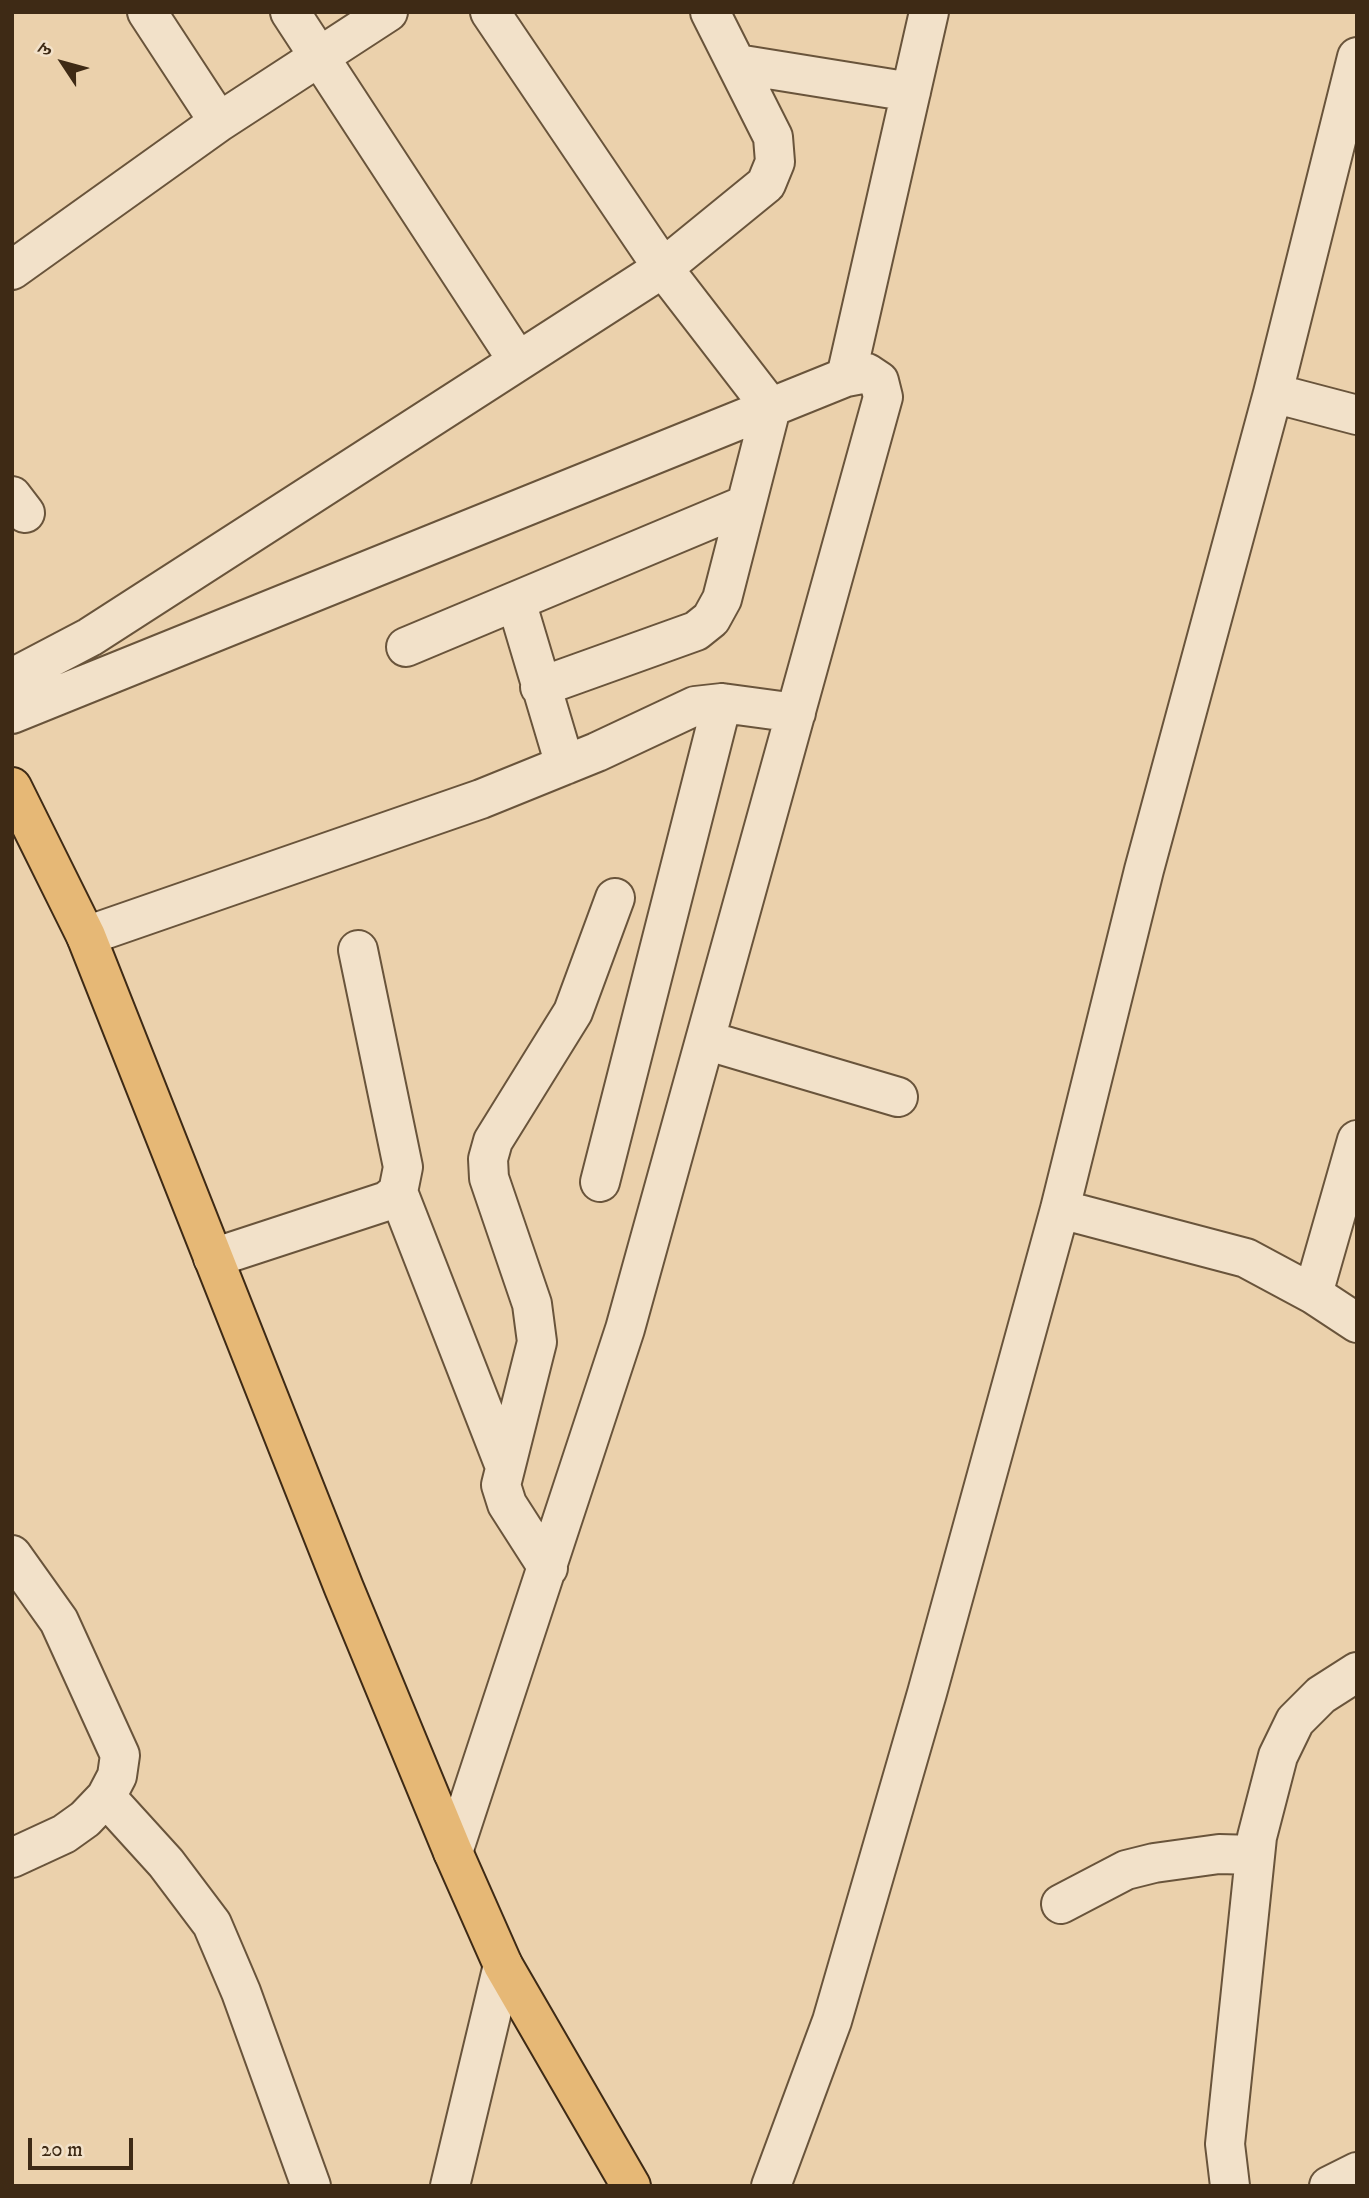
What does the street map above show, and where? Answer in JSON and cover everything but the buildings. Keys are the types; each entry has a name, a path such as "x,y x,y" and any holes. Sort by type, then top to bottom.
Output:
{"highway":[{"path":"12,787 86,936 453,1852 503,1965 631,2186"}],"street":[{"path":"147,12 219,122"},
{"path":"290,12 517,361"},
{"path":"12,270 219,122 388,12"},
{"path":"490,12 663,268 771,408"},
{"path":"12,678 90,638 663,268 766,184 775,162 773,137 710,12"},
{"path":"846,377 929,12"},
{"path":"771,2186 832,2021 927,1693 1060,1209 1144,870 1273,393 1356,61"},
{"path":"737,64 911,92"},
{"path":"12,714 846,377 867,373 879,381 883,397 625,1329 453,1852"},
{"path":"1273,393 1357,415"},
{"path":"540,687 696,631 711,619 722,599 771,408"},
{"path":"406,647 745,505"},
{"path":"516,601 565,765"},
{"path":"86,936 481,799 565,765 695,706 722,703 796,713"},
{"path":"600,1182 722,703"},
{"path":"548,1568 507,1503 501,1485 504,1464 537,1342 532,1304 489,1178 488,1159 493,1141 573,1012 615,898"},
{"path":"358,950 402,1167 398,1192 504,1464"},
{"path":"705,1040 898,1097"},
{"path":"1313,1294 1357,1140"},
{"path":"213,1258 387,1201 398,1192"},
{"path":"1060,1209 1247,1258 1313,1294 1357,1324"},
{"path":"12,1555 59,1622 120,1755 117,1776 106,1797 85,1819 64,1834 12,1858"},
{"path":"1230,2186 1225,2144 1255,1856 1278,1756 1295,1721 1321,1695 1357,1672"},
{"path":"106,1797 166,1863 212,1924 236,1979 311,2186"},
{"path":"1061,1904 1126,1870 1154,1863 1219,1854 1255,1856"},
{"path":"450,2186 503,1965"},
{"path":"1329,2186 1357,2172"}]}
